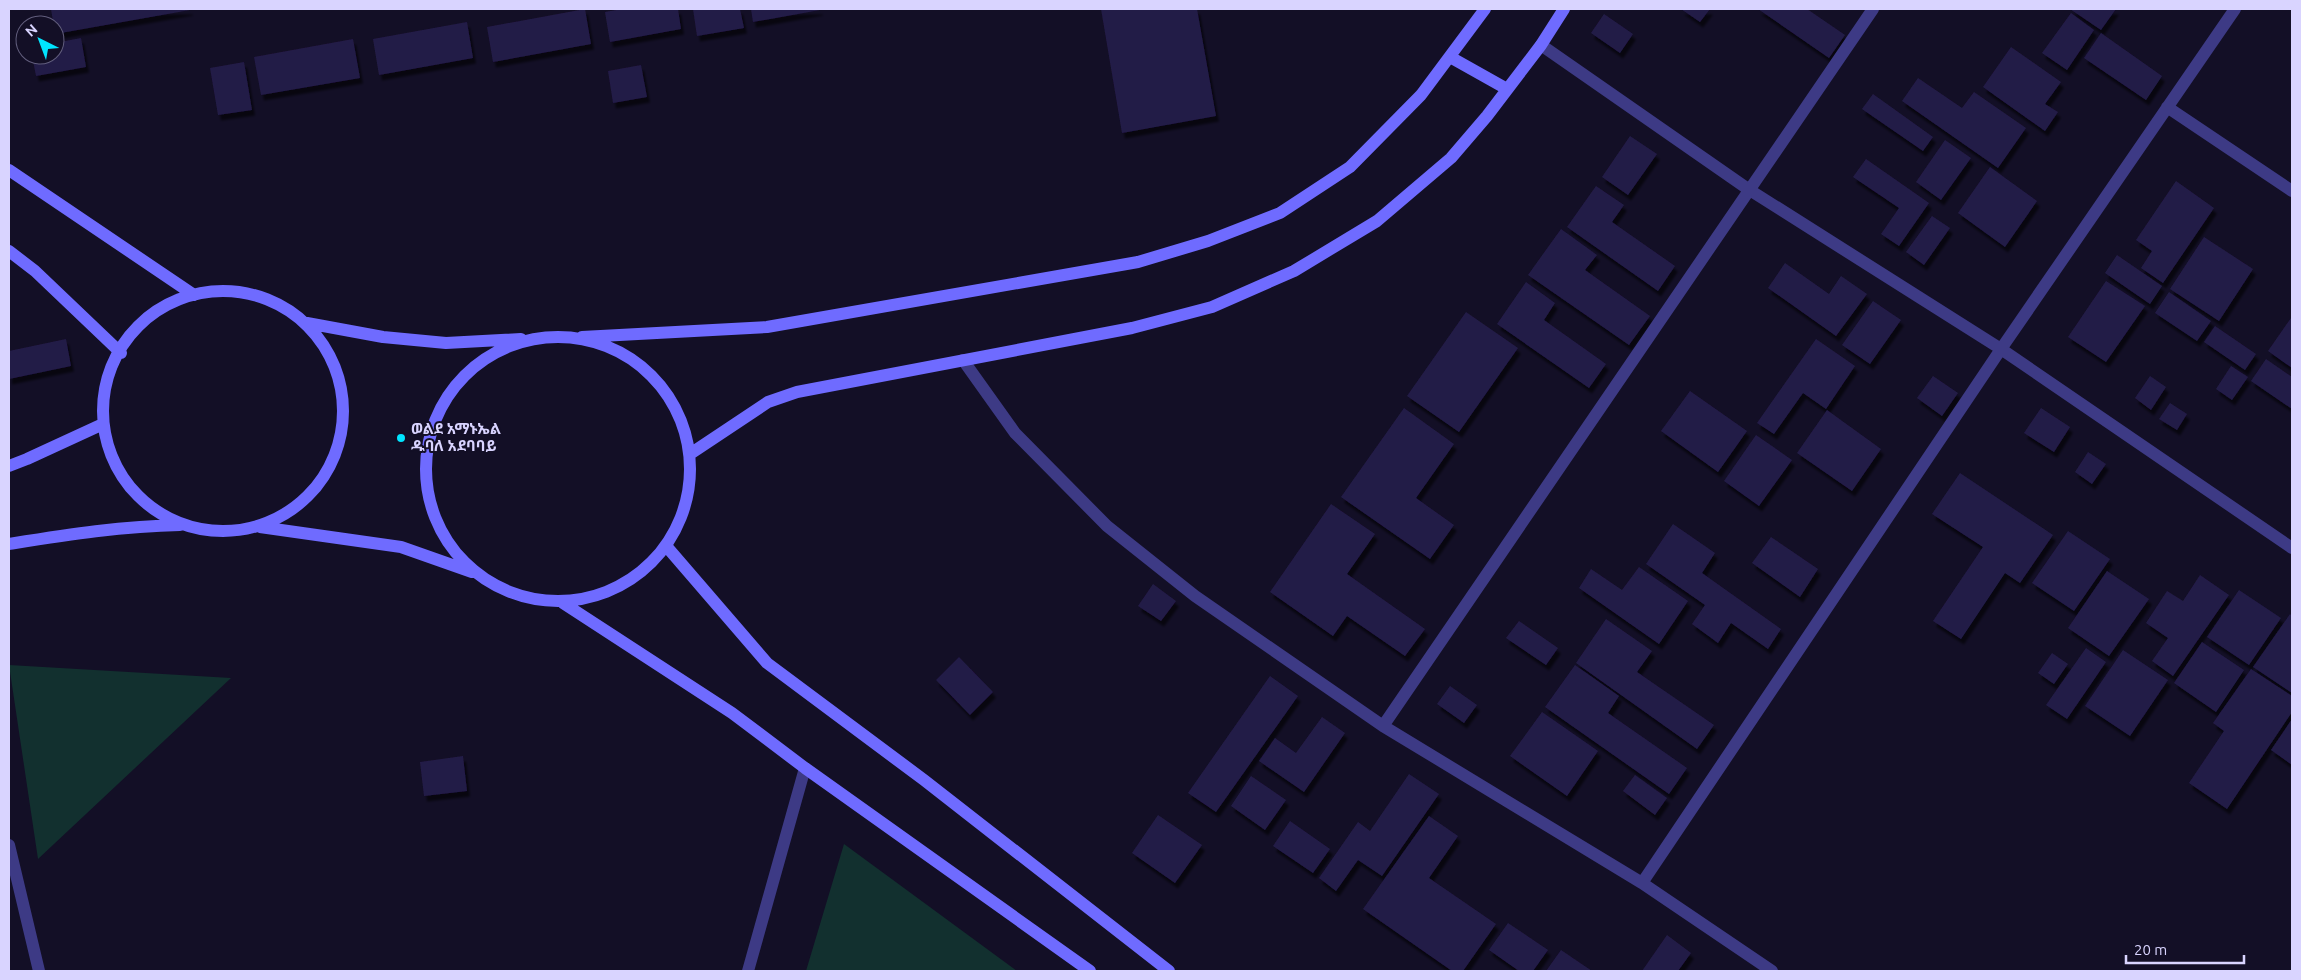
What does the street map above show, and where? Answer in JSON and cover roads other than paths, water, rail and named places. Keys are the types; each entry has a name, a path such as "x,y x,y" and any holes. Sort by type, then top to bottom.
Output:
{"main road":[{"path":"181,525 143,502 115,466 103,424 108,375 132,332 171,302 218,290 266,297 307,323 383,337 446,343 767,327 1138,262 1208,241 1280,213 1350,167 1421,95 1485,9"},
{"path":"690,454 768,402 797,392 1132,328 1212,307 1294,271 1377,221 1451,158 1541,45 1564,9"},
{"path":"1450,56 1507,89"},
{"path":"9,170 194,295"},
{"path":"9,251 35,271 121,353"},
{"path":"260,527 304,501 334,460 345,412 335,364 307,323"},
{"path":"9,544 126,526 181,525 221,532 260,527 401,547 473,572 515,596 563,603 611,592 654,562 667,547 682,518 690,454 685,425 662,384 626,353 582,337"},
{"path":"473,572 442,534 426,489 428,441 447,396 480,361 529,339"},
{"path":"9,466 28,460 103,424"},
{"path":"667,547 767,663 924,780 1169,971"},
{"path":"563,603 732,713 805,768 1090,971"}],"street":[{"path":"1383,726 1873,9"},
{"path":"1642,883 2001,349 2235,9"},
{"path":"1541,45 1748,190 2001,349 2292,548"},
{"path":"2167,107 2292,191"},
{"path":"963,360 1015,433 1107,526 1195,596 1383,726 1642,883 1772,971"},
{"path":"748,971 805,768"},
{"path":"9,845 12,879 39,971"}],"place":[{"name":"ወልደ አማኑኤል ዱባለ አደባባይ","path":"401,438"}]}
